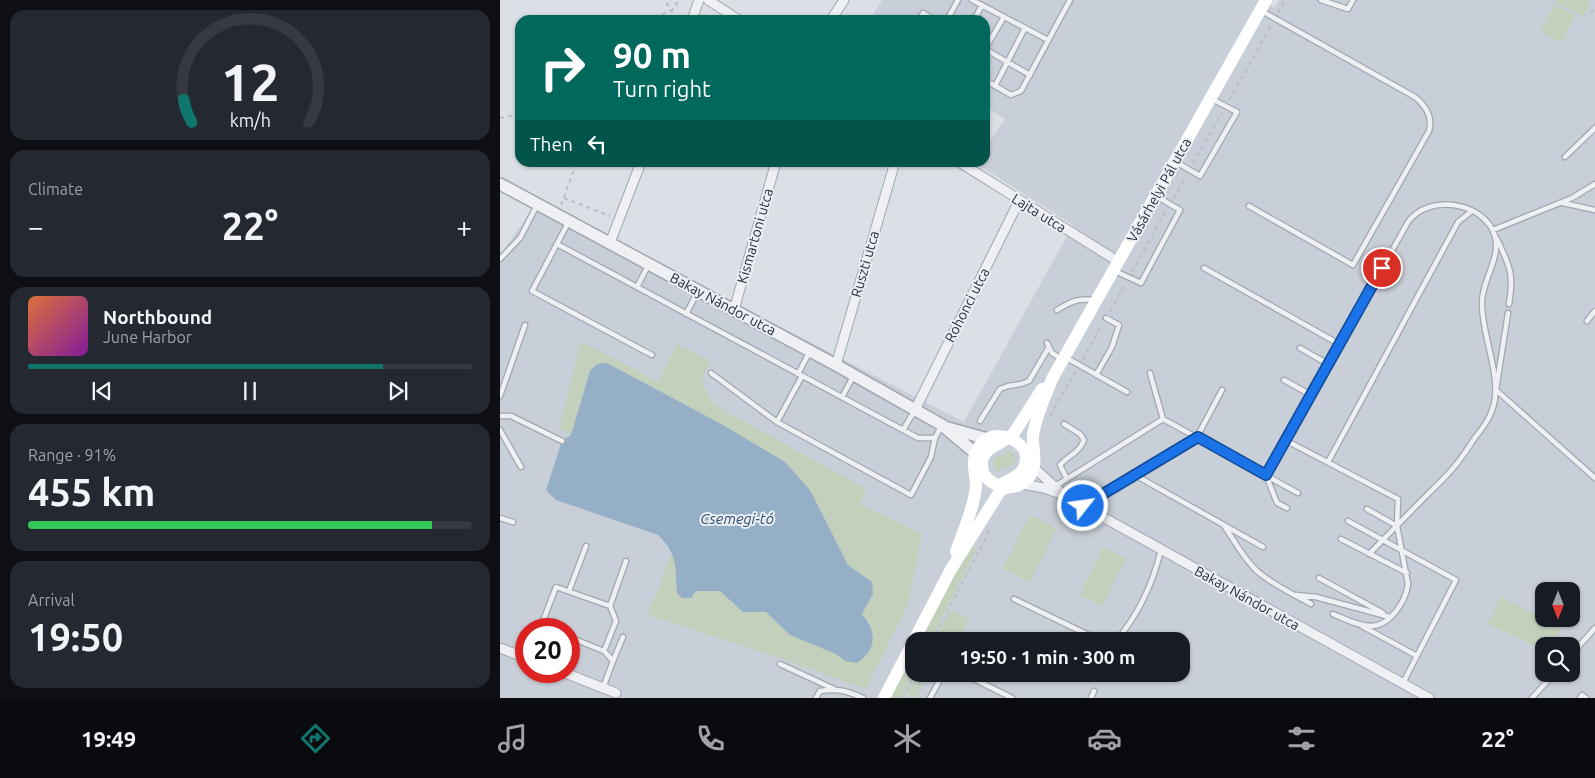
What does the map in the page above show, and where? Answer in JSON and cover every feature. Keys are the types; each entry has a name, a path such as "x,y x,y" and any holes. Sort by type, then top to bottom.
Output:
{"main road":[{"name":"Vásárhelyi Pál utca","path":"884,698 950,571 1002,487 1022,471 1029,460 1035,458 1033,434 1039,412 1052,380 1263,5"},
{"name":"Vásárhelyi Pál utca","path":"970,511 980,495 980,463 983,457 990,448 1006,437 1036,389 1052,380"},
{"name":"Vásárhelyi Pál utca","path":"1022,484 1029,477 1027,432 1039,412"},
{"path":"1022,484 1014,487 1002,487 988,479 980,463 982,444 988,439 1006,437 1020,444 1029,460"},
{"name":"Vásárhelyi Pál utca","path":"950,571 970,511 976,485 974,467 980,463"}],"street":[{"path":"694,15 699,0"},
{"path":"708,0 732,15"},
{"path":"834,15 844,0"},
{"path":"610,243 639,167"},
{"name":"Kismartoni utca","path":"734,310 775,167"},
{"name":"Ruszti utca","path":"836,365 894,167"},
{"name":"Lajta utca","path":"967,167 1116,266"},
{"name":"Bakay Nándor utca","path":"500,184 836,365 943,426 988,439"},
{"name":"Rohonci utca","path":"915,410 1019,201"},
{"name":"Bakay Nándor utca","path":"943,426 980,463"},
{"name":"Bakay Nándor utca","path":"1029,460 1065,496"},
{"name":"Bakay Nándor utca","path":"1022,484 1044,488 1065,496 1430,698"},
{"path":"500,648 515,653"},
{"path":"580,679 616,693"}],"lane":[{"path":"950,15 958,0"},
{"path":"972,0 1048,40"},
{"path":"990,83 1011,95 1021,91 1070,0"},
{"path":"1322,0 1348,9 1353,0"},
{"path":"977,15 982,5"},
{"path":"1248,206 1353,265 1429,131 1431,124 1423,103 1415,97 1263,5"},
{"path":"990,41 1004,17"},
{"path":"995,86 1025,28"},
{"path":"990,52 1030,75"},
{"path":"1175,162 1200,176 1237,112 1211,98"},
{"path":"1565,157 1595,128"},
{"path":"1493,230 1562,202 1595,184"},
{"path":"1116,266 1141,283 1180,210 1156,196"},
{"path":"1562,202 1595,210"},
{"path":"500,259 520,238 538,204"},
{"path":"1287,508 1277,503 1266,475 1412,216 1424,208 1438,204 1454,205 1472,211 1486,221 1493,230 1508,263 1512,281 1509,304"},
{"path":"1328,462 1458,222 1472,211"},
{"path":"569,222 532,291 652,354"},
{"path":"1493,230 1495,252 1483,289 1482,303 1483,321 1496,390 1595,478"},
{"path":"557,244 918,438 935,438"},
{"path":"637,287 649,264"},
{"path":"1204,268 1339,344"},
{"path":"686,314 698,291"},
{"path":"1057,310 1071,301 1097,300"},
{"path":"1587,321 1595,310"},
{"path":"1370,554 1454,467 1488,419 1493,409 1508,313"},
{"path":"1096,375 1112,347 1119,325 1106,318"},
{"path":"500,396 525,325"},
{"path":"980,421 1000,389 1029,381 1048,345 1052,353 1127,392"},
{"path":"1300,348 1328,364"},
{"path":"777,422 810,351"},
{"path":"711,373 777,422 910,495 931,457 935,438 943,426"},
{"path":"1150,373 1164,419 1298,493"},
{"path":"842,397 854,375"},
{"path":"1284,380 1311,395"},
{"path":"1083,506 1198,437 1222,390"},
{"path":"903,430 915,410"},
{"path":"500,416 511,416 562,441"},
{"path":"1054,487 1164,419"},
{"path":"1064,424 1080,434 1084,440 1082,448 1066,458 1060,465 1067,479"},
{"path":"500,430 521,467"},
{"path":"1285,440 1398,499 1397,526 1407,573 1407,593 1398,608 1381,623 1375,626 1356,623"},
{"path":"1135,475 1263,547"},
{"path":"1367,510 1397,526"},
{"path":"500,518 513,522"},
{"path":"1348,521 1456,580 1403,684"},
{"path":"1224,525 1256,570 1276,585 1311,604"},
{"path":"1341,539 1407,573"},
{"path":"569,591 586,546"},
{"path":"1123,632 1130,624 1156,572 1162,550"},
{"path":"604,651 616,621 610,606 626,561"},
{"path":"1318,578 1390,617"},
{"path":"544,618 556,587 610,606"},
{"path":"1293,594 1316,597 1390,617"},
{"path":"1014,599 1082,632"},
{"path":"1334,614 1356,623 1417,656"},
{"path":"1580,645 1595,628"},
{"path":"603,688 622,637"},
{"path":"580,641 604,651 613,661"},
{"path":"780,664 834,689"},
{"path":"930,698 939,682"},
{"path":"980,682 1012,698"},
{"path":"1532,698 1547,682"},
{"path":"816,698 820,691 834,689 848,691 863,698"},
{"path":"1090,698 1094,691"},
{"path":"1580,698 1582,695 1586,698"}],"path":[{"path":"664,0 672,10"},
{"path":"672,15 672,10 679,0"},
{"path":"1591,13 1595,7"},
{"path":"660,15 672,10"},
{"path":"500,118 515,115"},
{"path":"556,214 575,167"},
{"path":"564,198 619,219"},
{"path":"937,632 995,520"},
{"path":"903,698 911,682"}],"shaded area":[{"path":"882,0 1266,0 1274,8 1279,0 1595,0 1595,698 500,698 500,251 502,252 538,201 964,422 1073,225 981,167 990,167 990,141 1005,119 990,109 990,15 873,15"}],"green space":[{"path":"1557,0 1586,0 1590,2 1583,16 1555,2"},
{"path":"1554,5 1575,15 1561,43 1540,32"},
{"path":"581,341 658,382 677,344 709,360 702,383 713,404 866,489 860,504 922,534 908,604 866,689 783,659 648,615 672,553 675,559 677,592 720,591 743,612 766,612 790,635 836,654 845,661 870,623 862,614 873,594 872,582 848,565 810,490 785,462 723,425 606,363 590,371 571,435 559,428"},
{"path":"1008,450 1015,455 1015,463 1009,467 1003,466 1000,472 995,470 993,465 994,459 999,455 1005,456"},
{"path":"1030,515 1057,528 1030,582 1003,569"},
{"path":"972,544 975,548 975,553 935,632 924,632 955,569"},
{"path":"1103,547 1126,558 1102,606 1079,595"},
{"path":"1501,597 1535,614 1535,628 1561,628 1556,637 1535,637 1535,647 1488,624"},
{"path":"950,610 970,619 963,632 939,632"},
{"path":"905,669 905,682 909,682 901,698 890,698"},
{"path":"913,682 925,682 916,698 907,694"}],"water":[{"name":"Csemegi-tó","path":"607,363 723,425 785,462 810,490 848,565 872,582 873,594 862,614 870,627 873,640 864,658 857,663 845,661 836,654 790,635 766,612 743,612 720,591 696,591 691,598 682,598 677,593 672,555 669,548 658,535 556,500 546,490 562,441 571,435 590,371 597,364"}],"route":[{"path":"1083,506 1198,437 1266,475 1382,268"}]}
